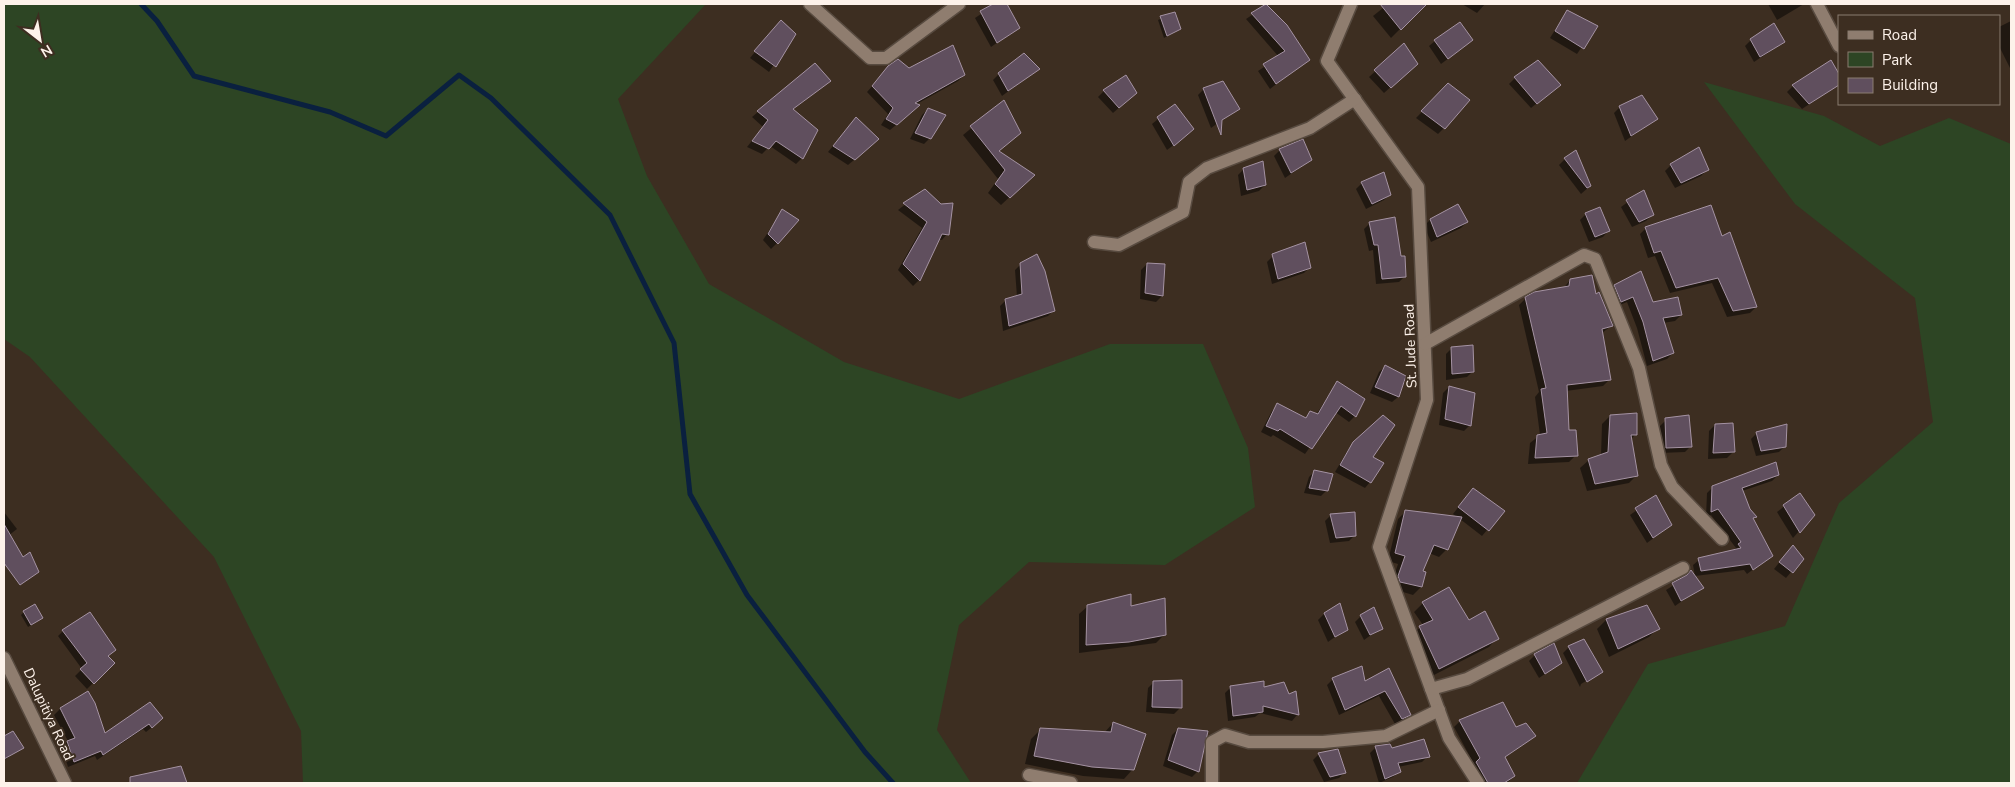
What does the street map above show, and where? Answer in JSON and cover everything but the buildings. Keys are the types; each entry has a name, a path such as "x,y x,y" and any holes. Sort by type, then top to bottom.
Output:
{"street":[{"path":"810,4 870,58 886,58 959,4"},
{"name":"St. Jude Road","path":"1351,4 1327,61 1418,187 1427,400 1380,547 1449,738 1478,783"},
{"path":"1817,4 1838,44"},
{"path":"1094,242 1120,245 1183,212 1189,182 1207,168 1310,128 1355,99"},
{"path":"1425,344 1584,256 1595,259 1640,368 1661,465 1672,487 1722,539"},
{"path":"1431,689 1467,679 1683,568"},
{"name":"Dalupitiya Road","path":"4,658 65,783"},
{"path":"1212,783 1212,742 1225,735 1249,742 1323,742 1386,736 1438,710"},
{"path":"1030,775 1070,783"}],"green space":[{"path":"4,4 706,4 618,99 647,176 709,284 844,362 959,399 1110,344 1203,344 1248,448 1255,507 1165,565 1029,562 959,625 937,730 971,783 303,783 301,731 214,557 30,357 4,339"},
{"path":"1704,82 1824,116 1880,146 1949,118 2011,144 2011,783 1577,783 1648,664 1785,626 1839,503 1933,422 1915,298 1795,204"}],"waterway":[{"path":"141,4 157,21 194,76 330,112 386,136 459,75 491,98 610,215 674,343 690,494 747,595 865,752 893,783"}]}
